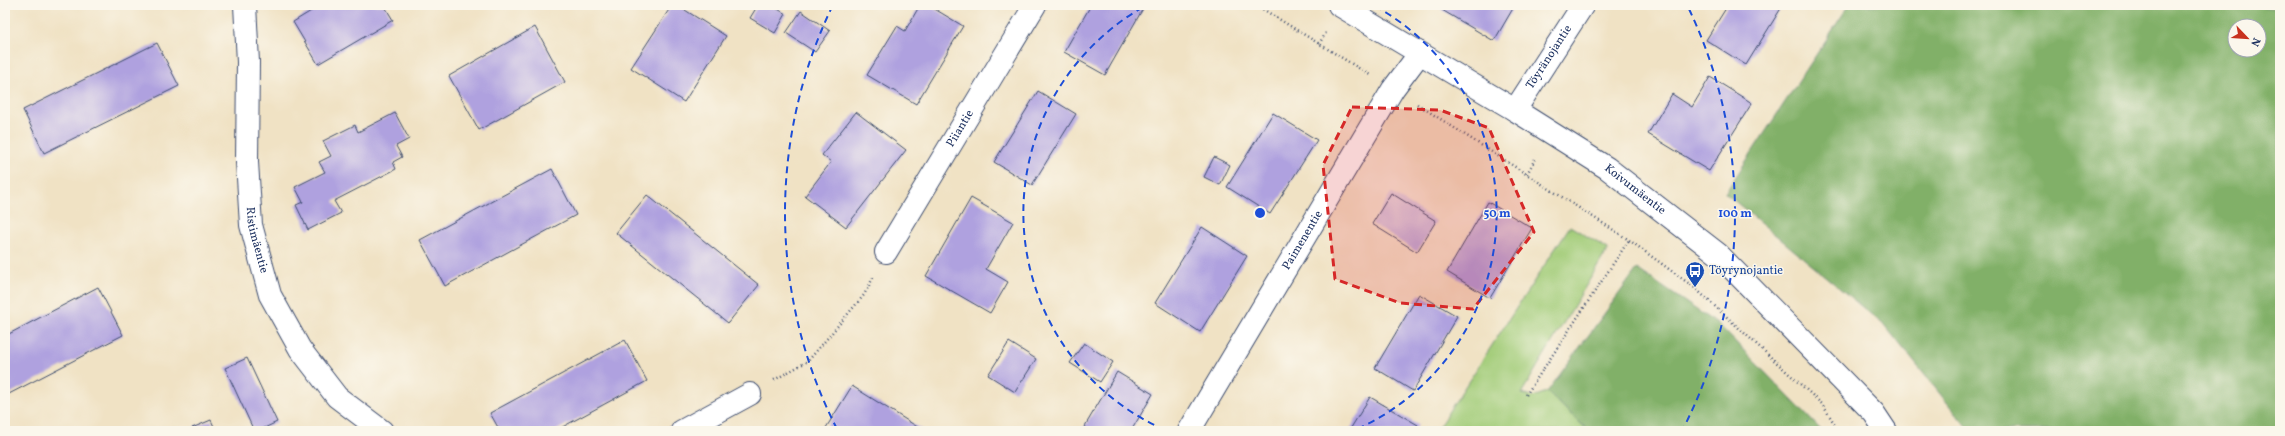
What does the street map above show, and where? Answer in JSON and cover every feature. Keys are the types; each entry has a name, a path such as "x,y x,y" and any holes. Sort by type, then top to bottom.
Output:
{"street":[{"name":"Ristimäentie","path":"245,5 248,62 247,162 251,226 270,295 300,349 337,397 382,431"},
{"name":"Piiantie","path":"886,252 1035,5"},
{"name":"Koivumäentie","path":"1339,5 1515,110 1607,168 1718,254 1874,414 1886,431"},
{"name":"Töyränojantie","path":"1515,110 1583,5"},
{"name":"Paimenentie","path":"1189,431 1393,89 1420,53"},
{"path":"682,431 750,394"}],"path":[{"path":"1256,5 1393,89 1629,240 1695,288 1822,404 1840,431"},
{"path":"1526,395 1629,240"},
{"path":"750,394 808,361 864,295 886,252"}],"highlighted area":[{"path":"1352,107 1440,110 1489,128 1534,232 1473,309 1400,303 1335,279 1323,165"}],"green space":[{"path":"1849,5 2252,5 2280,9 2280,431 1970,431 1885,326 1725,193"},
{"path":"1570,226 1608,249 1521,394 1533,397 1547,392 1589,431 1436,431"},
{"path":"1637,269 1720,326 1822,431 1589,431 1547,392"}],"building":[{"path":"321,5 384,5 393,20 318,64 293,22"},
{"path":"672,5 677,5 726,36 684,102 631,68"},
{"path":"758,5 771,5 786,14 775,33 750,18"},
{"path":"920,5 928,5 963,26 916,104 867,75 897,26 905,31"},
{"path":"1091,5 1145,5 1105,75 1064,52"},
{"path":"1445,5 1515,5 1494,41 1442,10"},
{"path":"1728,5 1783,5 1746,65 1706,40"},
{"path":"801,11 830,31 815,52 786,33"},
{"path":"535,27 565,82 479,130 449,76"},
{"path":"157,43 179,86 44,153 23,110"},
{"path":"1710,77 1752,103 1709,171 1648,134 1672,94 1692,107"},
{"path":"1038,91 1076,114 1032,185 994,162"},
{"path":"856,112 906,150 846,227 805,196 831,162 822,155"},
{"path":"395,113 409,139 396,146 402,157 393,162 396,169 334,201 341,213 308,230 296,205 303,202 295,187 325,172 319,162 331,156 323,141 355,125 358,132"},
{"path":"1273,113 1317,140 1270,214 1227,187"},
{"path":"1214,157 1230,165 1220,185 1204,177"},
{"path":"552,169 576,215 445,286 420,240"},
{"path":"1391,193 1436,221 1417,252 1372,224"},
{"path":"647,195 759,285 728,323 616,233"},
{"path":"971,198 1013,222 986,269 1008,282 990,313 926,276"},
{"path":"1488,202 1532,228 1490,298 1447,272"},
{"path":"1202,227 1247,256 1200,332 1155,303"},
{"path":"98,287 123,335 5,396 5,336"},
{"path":"1419,294 1457,316 1413,391 1375,368"},
{"path":"625,340 647,381 555,431 500,431 490,413"},
{"path":"1009,342 1036,359 1015,392 988,375"},
{"path":"1084,343 1113,362 1100,382 1070,363"},
{"path":"247,358 277,422 258,431 254,431 225,368"},
{"path":"1117,372 1153,394 1131,431 1082,431"},
{"path":"852,386 924,431 824,431"},
{"path":"1370,397 1418,425 1414,431 1349,431"},
{"path":"211,420 216,431 193,431 192,428"}],"place":[{"name":"Töyrynojantie","path":"1695,288"}]}
